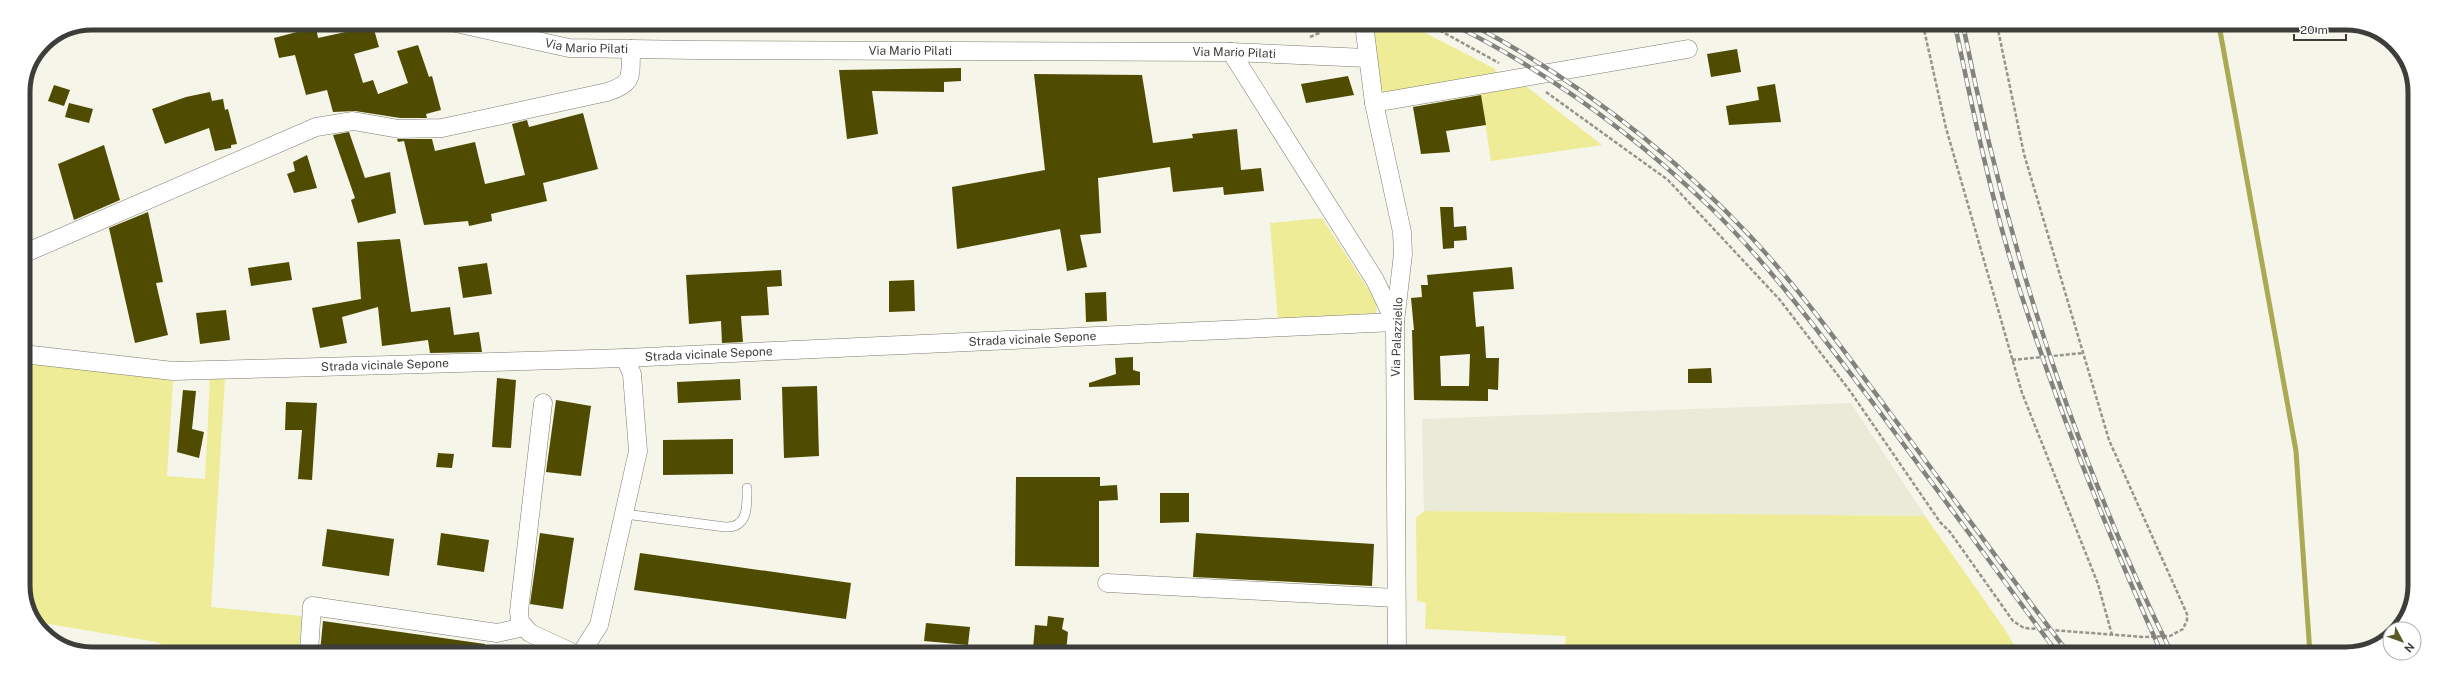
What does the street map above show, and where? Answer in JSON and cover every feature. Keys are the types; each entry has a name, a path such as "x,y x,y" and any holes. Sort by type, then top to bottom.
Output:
{"street":[{"name":"Via Mario Pilati","path":"488,30 569,48 1230,52 1367,58"},
{"name":"Via Palazziello","path":"1365,30 1374,103 1402,232 1404,254 1395,322 1397,647"},
{"path":"30,251 316,127 353,122 399,129 442,128 607,92 624,86 628,80 631,49"},
{"path":"1374,103 1688,49"},
{"path":"1230,52 1375,280 1395,322"},
{"name":"Strada vicinale Sepone","path":"30,355 172,371 625,358 1395,322"},
{"path":"585,647 599,625 638,451 632,374 625,358"},
{"path":"543,402 519,611 520,622 524,627 530,632 561,647"},
{"path":"1107,583 1396,598"},
{"path":"309,647 312,606 497,633 524,627"}],"lane":[{"path":"625,514 725,527 734,526 742,521 746,514 747,488"}],"path":[{"path":"1439,30 1525,77 1668,180 1780,300 1850,391 1940,522 1950,532 2013,621 2031,630 2144,637 2176,635 2183,629 2187,620 2187,614 2109,440 2055,266 2024,154 1998,30"},
{"path":"1924,30 1946,128 2012,360 2035,428 2098,584 2112,635"},
{"path":"2012,360 2083,353"}],"shaded area":[{"path":"1374,30 1420,30 1495,69 1496,73 1381,98 1372,34"},
{"path":"1523,84 1602,145 1491,161 1480,90"},
{"path":"1322,218 1374,298 1377,307 1376,312 1371,319 1278,322 1270,223"},
{"path":"30,363 92,368 173,381 167,476 205,479 210,379 225,378 211,607 302,616 299,647 168,647 156,642 43,623 33,605 30,589"},
{"path":"1851,403 1925,516 1424,511 1422,419"},
{"path":"1424,511 1925,516 2006,631 2015,647 1565,647 1566,636 1425,629 1426,603 1417,601 1416,518"}],"building":[{"path":"305,30 317,30 318,38 355,30 374,30 379,47 354,54 363,83 373,80 378,94 408,83 397,51 418,45 429,77 432,76 441,110 426,114 427,118 400,118 355,111 333,112 327,90 306,95 295,55 279,58 274,38"},
{"path":"1737,49 1741,72 1711,77 1707,54"},
{"path":"961,68 961,81 944,82 944,92 872,91 878,134 847,139 839,70"},
{"path":"1034,74 1142,75 1153,143 1193,138 1192,134 1237,129 1241,170 1261,168 1264,191 1224,195 1223,187 1173,192 1170,167 1098,178 1101,233 1080,235 1087,267 1067,271 1060,229 957,249 952,187 1045,170"},
{"path":"1348,76 1354,95 1306,103 1301,84"},
{"path":"1775,84 1781,122 1729,125 1726,106 1759,100 1757,87"},
{"path":"54,85 70,90 64,106 48,101"},
{"path":"210,92 212,101 223,99 225,110 228,109 237,144 231,145 231,148 215,151 209,128 165,144 152,109 186,97"},
{"path":"1481,95 1486,125 1446,131 1450,152 1421,154 1413,107"},
{"path":"69,103 93,109 89,123 65,117"},
{"path":"583,113 598,169 543,183 547,201 491,214 492,221 469,226 468,221 424,225 404,141 398,142 397,139 432,139 435,151 475,142 485,184 525,175 512,124 527,120 529,127"},
{"path":"349,132 365,178 390,172 396,213 358,223 351,200 355,198 333,135"},
{"path":"104,145 120,200 74,220 58,164"},
{"path":"307,155 317,188 294,193 287,174 295,171 293,162"},
{"path":"1440,207 1453,207 1454,227 1466,226 1467,240 1454,241 1454,248 1443,249"},
{"path":"148,212 163,282 156,283 168,335 135,343 109,228"},
{"path":"400,239 411,312 450,307 454,335 479,332 482,352 430,353 428,340 382,346 378,307 342,317 347,343 320,348 312,308 361,299 357,242"},
{"path":"289,262 292,280 251,286 248,268"},
{"path":"487,263 492,294 463,298 458,267"},
{"path":"1512,267 1514,289 1473,292 1476,327 1484,326 1486,358 1499,358 1498,390 1488,389 1488,401 1414,400 1412,330 1414,330 1411,298 1422,297 1421,285 1428,285 1427,275","holes":["1470,354 1469,386 1441,386 1440,356"]},
{"path":"781,270 782,286 767,287 769,315 741,316 743,342 722,343 721,321 689,324 686,275"},
{"path":"914,280 915,311 889,312 889,281"},
{"path":"1106,292 1107,321 1086,322 1085,293"},
{"path":"226,310 230,340 200,344 196,313"},
{"path":"1133,357 1133,370 1140,372 1140,385 1089,387 1089,383 1116,374 1115,358"},
{"path":"1711,368 1712,383 1688,383 1688,369"},
{"path":"497,378 516,380 511,448 492,447"},
{"path":"740,379 741,400 678,403 677,382"},
{"path":"817,386 819,456 784,458 782,387"},
{"path":"183,390 196,391 192,429 204,432 199,458 177,452"},
{"path":"556,400 591,406 581,476 546,472"},
{"path":"286,402 317,403 312,480 298,479 302,430 285,430"},
{"path":"733,439 733,474 663,475 663,440"},
{"path":"438,453 454,454 452,468 436,467"},
{"path":"1016,477 1100,477 1100,486 1117,485 1118,500 1099,501 1099,567 1015,566"},
{"path":"1160,493 1189,493 1189,522 1160,523"},
{"path":"327,529 394,539 389,576 322,566"},
{"path":"441,533 489,540 484,572 437,565"},
{"path":"540,533 574,538 563,609 530,604"},
{"path":"1196,533 1374,544 1372,586 1193,577"},
{"path":"640,553 851,583 846,619 634,590"},
{"path":"1048,616 1064,618 1062,629 1068,632 1066,647 1033,647 1035,625 1047,626"},
{"path":"323,621 485,644 485,647 320,647"},
{"path":"926,623 970,627 968,645 924,641"}],"waterway":[{"path":"2220,30 2296,451 2310,647"}],"railway":[{"path":"1464,30 1522,62 1589,106 1652,155 1712,209 1734,232 1777,280 1837,356 2053,647"},
{"path":"1482,30 1547,68 1620,119 1688,175 1751,237 1788,279 1823,323 2064,647"},
{"path":"1956,30 1993,196 2037,343 2105,522 2159,647"},
{"path":"1964,30 1980,106 2000,187 2022,267 2047,346 2074,425 2104,503 2169,647"}]}
